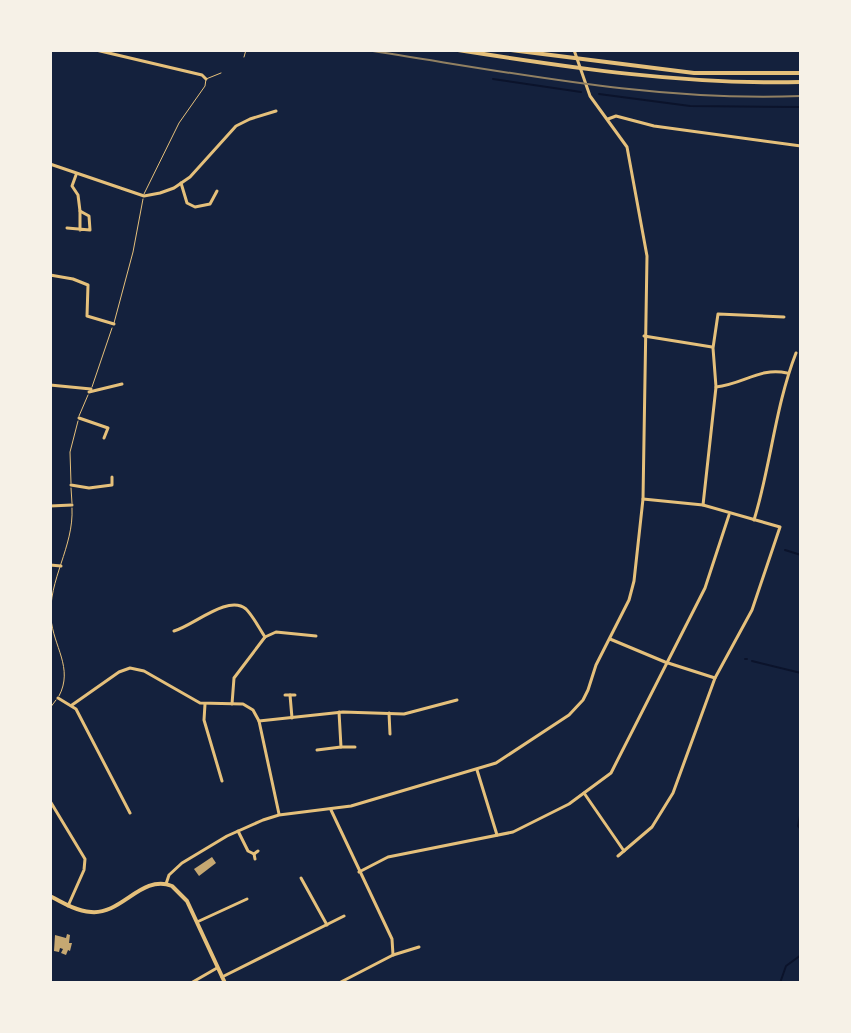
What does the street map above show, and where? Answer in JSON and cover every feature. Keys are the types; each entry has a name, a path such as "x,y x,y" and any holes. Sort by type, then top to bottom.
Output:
{"main road":[{"path":"458,50 570,68 686,81 801,82"},
{"path":"511,50 694,73 801,73"},
{"path":"50,896 82,911 101,912 152,884 166,884 182,895 224,980"}],"street":[{"path":"96,50 202,75 206,79"},
{"path":"166,884 169,875 182,863 238,831 279,815 331,810 477,770 508,756 556,725 578,706 588,690 596,665 629,600 634,581 643,499 647,256 627,147 590,96 574,50"},
{"path":"50,164 144,196 174,188 236,126 276,111"},
{"path":"608,119 616,116 654,126 801,146"},
{"path":"76,175 72,186 78,195 80,230"},
{"path":"181,183 187,203 195,207 210,204 217,191"},
{"path":"67,228 90,230 89,216 80,211"},
{"path":"50,275 88,285 87,316 114,324"},
{"path":"703,505 716,387 713,348 719,313 784,317"},
{"path":"644,336 713,348"},
{"path":"754,520 765,485 787,373 796,353"},
{"path":"716,387 739,383 768,370 787,373"},
{"path":"50,385 90,390 122,384"},
{"path":"79,418 108,428 104,438"},
{"path":"71,485 89,488 112,485 112,477"},
{"path":"618,856 652,827 673,793 715,678 752,610 780,527 729,515 703,505 643,499"},
{"path":"50,506 72,505"},
{"path":"359,872 388,857 513,832 569,804 611,773 705,588 729,515"},
{"path":"50,565 61,566"},
{"path":"174,631 183,631 222,607 232,605 247,610 265,637"},
{"path":"232,704 234,678 265,637 276,632 316,636"},
{"path":"609,639 715,678"},
{"path":"72,705 119,672 130,668 144,671 205,704 249,707 259,721 279,815"},
{"path":"290,695 292,718"},
{"path":"58,698 72,705 130,813"},
{"path":"259,721 339,712 404,714 457,700"},
{"path":"205,704 204,720 222,779 212,781"},
{"path":"339,712 341,747"},
{"path":"389,713 390,734"},
{"path":"317,750 355,747"},
{"path":"477,770 497,835"},
{"path":"584,793 624,851"},
{"path":"50,801 85,859 84,870 68,906"},
{"path":"331,810 392,939 393,955"},
{"path":"238,831 248,851 256,855"},
{"path":"301,878 327,925"},
{"path":"197,922 247,899"},
{"path":"224,980 344,916"},
{"path":"339,983 393,955 419,947"},
{"path":"191,983 217,968"}],"lane":[{"path":"50,708 64,683 65,668 51,621 50,603 73,529 70,452 79,418 114,324 144,196 179,123 205,86 206,79 221,73"}],"path":[{"path":"244,57 246,50"}],"building":[{"path":"212,857 216,863 199,876 194,869"},
{"path":"67,934 70,935 69,943 72,943 70,951 66,955 61,953 63,949 60,948 59,952 54,951 55,935 66,938"}],"waterway":[{"path":"493,79 581,92"},
{"path":"599,94 690,106 801,107"},
{"path":"785,550 801,555"},
{"path":"752,661 801,673"},
{"path":"801,811 798,826 801,830"},
{"path":"780,983 786,966 801,955"}],"railway":[{"path":"366,50 637,90 746,97 801,96"}]}
